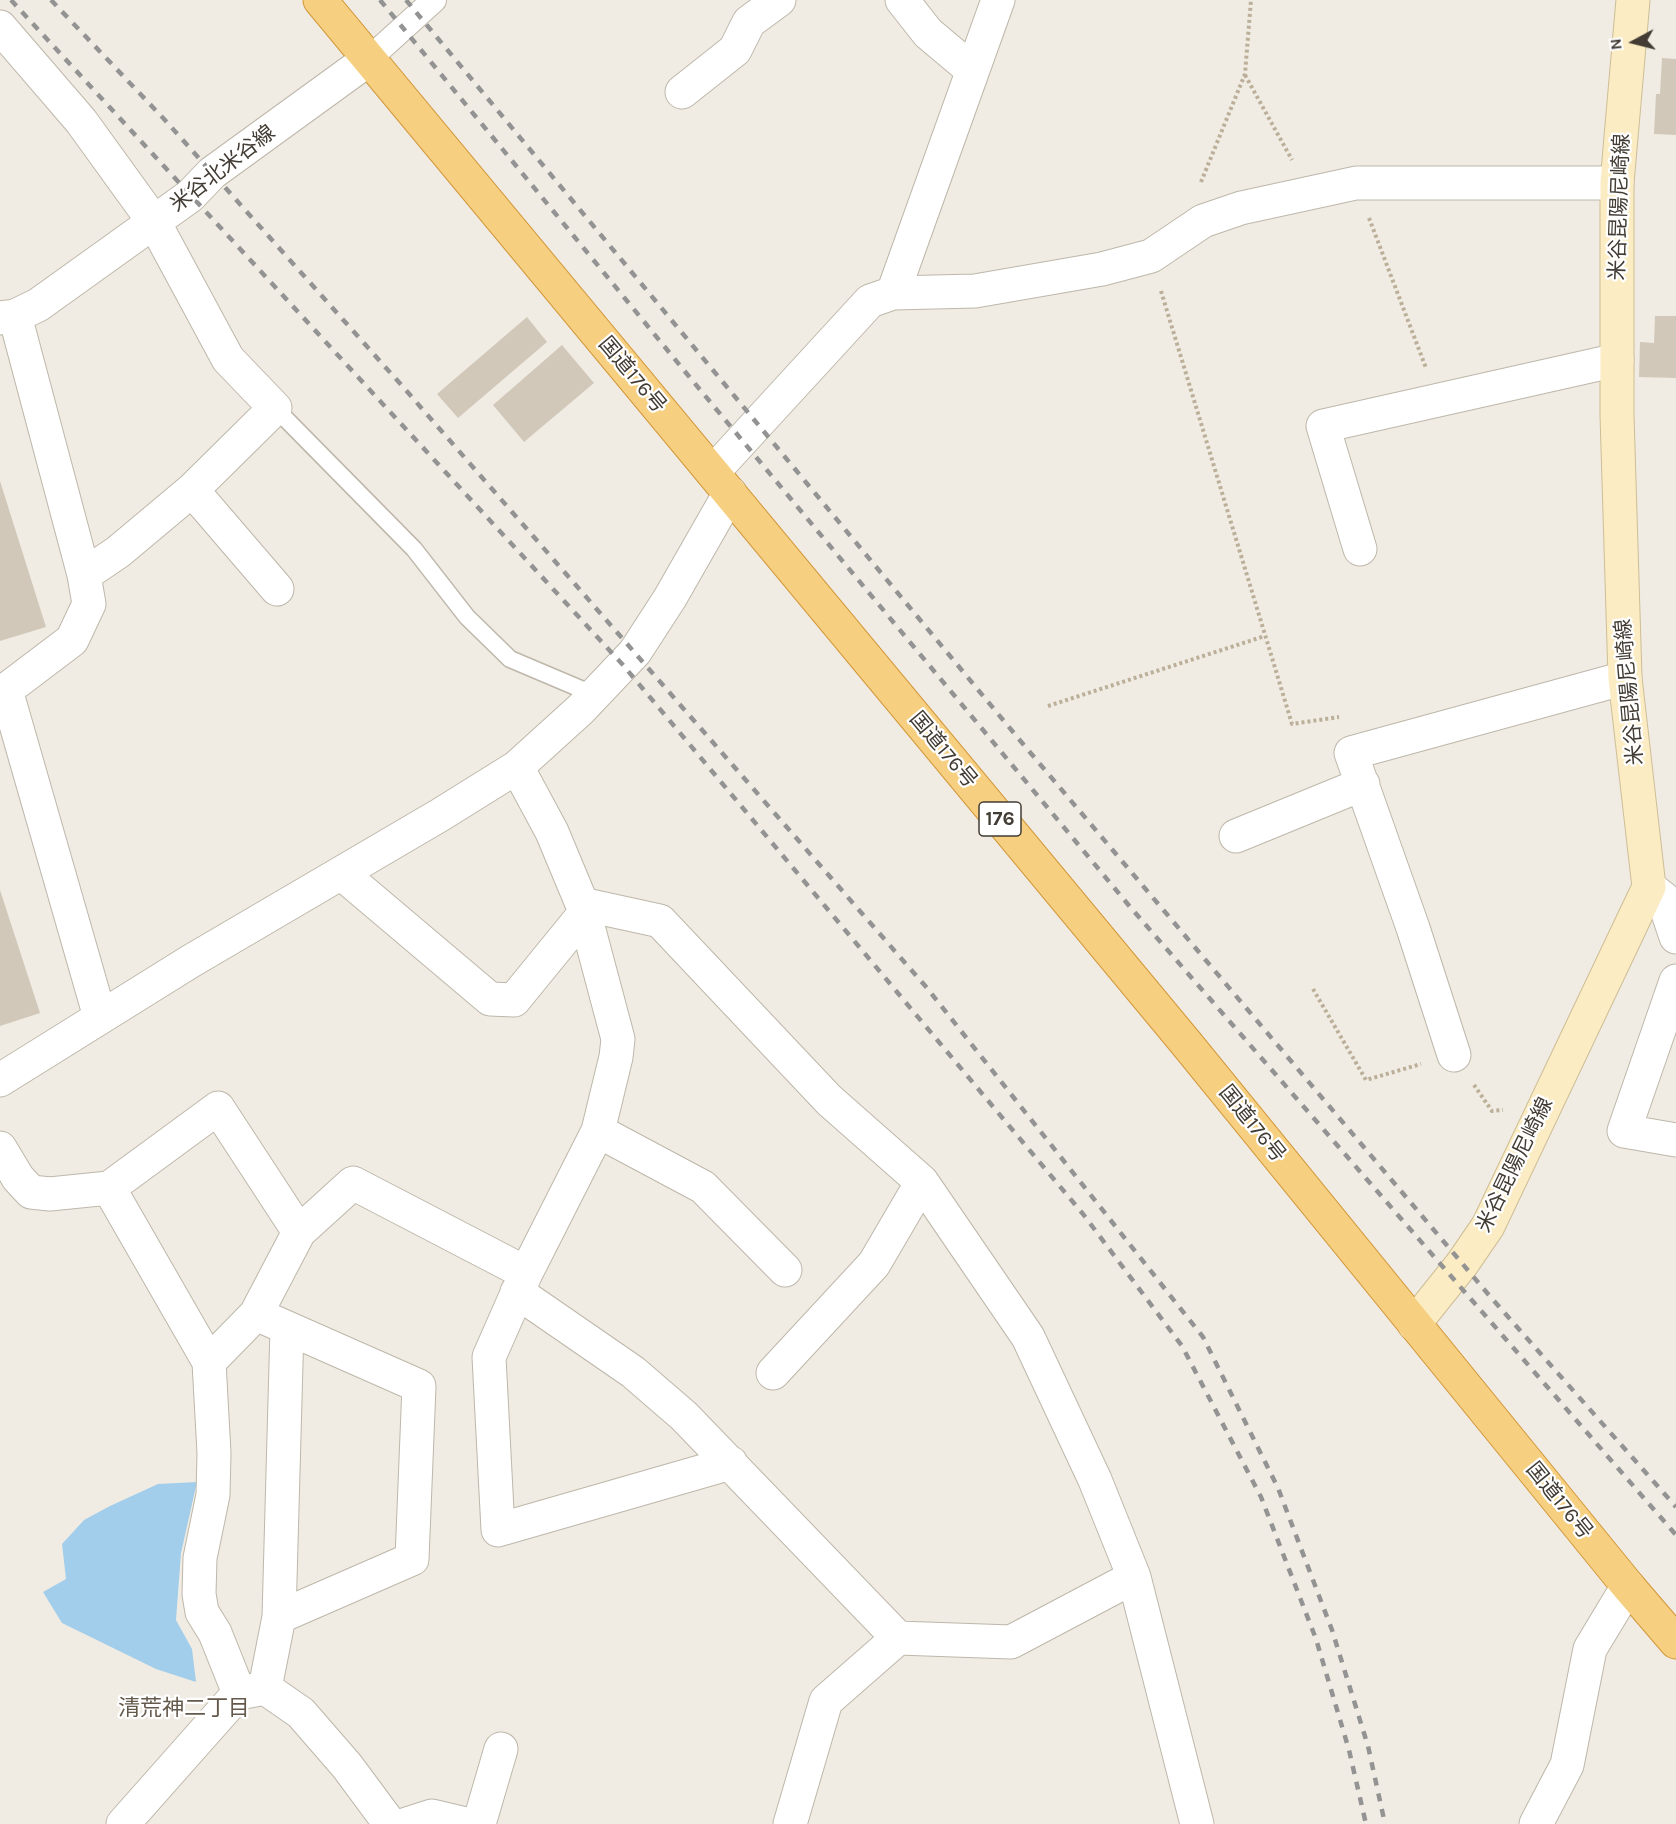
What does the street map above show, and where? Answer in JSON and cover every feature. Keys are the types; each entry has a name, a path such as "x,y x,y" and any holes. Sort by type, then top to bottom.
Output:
{"highway":[{"name":"国道176号","path":"320,0 1193,1052 1676,1642"}],"main road":[{"name":"米谷昆陽尼崎線","path":"1414,1324 1462,1264 1488,1226 1649,886 1625,678 1617,415 1617,183 1633,0"}],"street":[{"name":"米谷北米谷線","path":"7,317 38,305 190,196 212,173 369,59 434,0"},
{"path":"682,92 735,50 748,22 779,0"},
{"path":"902,0 928,33 972,70"},
{"path":"893,293 998,0"},
{"path":"0,27 81,121 154,222 228,359 275,408 192,490 118,552 84,575"},
{"path":"0,1080 191,961 440,815 517,767 595,695 635,652 670,598 721,483 870,301 893,293 975,291 1102,269 1150,256 1203,221 1241,208 1356,183 1617,183"},
{"path":"7,317 84,575 89,604 72,640 6,690 100,1017"},
{"path":"1360,549 1323,426 1617,360"},
{"path":"192,490 277,589"},
{"path":"1454,1055 1413,928 1351,753 1625,678"},
{"path":"517,767 552,832 584,909 618,1039 598,1131 522,1282 489,1357 498,1530 731,1463"},
{"path":"1236,836 1363,784"},
{"path":"341,873 490,999 514,1000 584,909"},
{"path":"1649,886 1663,898 1676,937"},
{"path":"584,909 660,921 829,1100 922,1182 1028,1337 1095,1480 1134,1577 1197,1824"},
{"path":"1676,981 1624,1131 1676,1140"},
{"path":"0,1148 18,1178 31,1192 50,1194 109,1188 218,1108 299,1232"},
{"path":"598,1131 702,1188 785,1270"},
{"path":"773,1373 874,1263 922,1182"},
{"path":"209,1362 256,1314 299,1232 353,1183 522,1282 633,1372 684,1416 731,1463 898,1638"},
{"path":"109,1188 209,1362 214,1453 213,1495 200,1558 199,1594 202,1612 252,1690 301,1713 346,1766 390,1824"},
{"path":"256,1314 419,1386 412,1559 279,1617"},
{"path":"123,1824 252,1690 279,1617 287,1328"},
{"path":"790,1824 826,1701 898,1638 1011,1642 1134,1577"},
{"path":"1536,1824 1567,1765 1590,1649 1628,1586"},
{"path":"479,1824 501,1749"},
{"path":"407,1824 432,1816 466,1824"}],"lane":[{"path":"275,408 414,549 467,617 510,659 595,695"}],"path":[{"path":"1201,183 1245,74 1251,0"},
{"path":"1245,74 1311,194"},
{"path":"1356,183 1438,400"},
{"path":"1150,256 1292,724 1339,717 1351,753"},
{"path":"1048,706 1266,636"}],"water":[{"path":"197,1482 181,1553 176,1620 192,1649 196,1682 156,1669 62,1623 43,1592 66,1579 62,1544 84,1520 158,1484"}],"building":[{"path":"1662,58 1676,59 1676,135 1654,134 1656,94 1660,94"},
{"path":"1655,316 1676,316 1676,378 1639,377 1640,342 1654,343"},
{"path":"527,317 547,342 458,418 437,394"},
{"path":"562,345 594,383 524,442 493,405"},
{"path":"0,481 46,627 0,641"},
{"path":"0,890 40,1013 0,1026"}],"railway":[{"path":"11,0 623,665 1083,1214 1182,1346 1261,1497 1316,1639 1349,1750 1366,1824"},
{"path":"51,0 164,119 404,388 927,988 1203,1337 1278,1488 1332,1630 1368,1746 1385,1824"},
{"path":"380,0 1131,908 1676,1535"},
{"path":"406,0 1023,744 1488,1294 1676,1507"}],"district":[{"name":"清荒神二丁目","path":"184,1709"}]}
